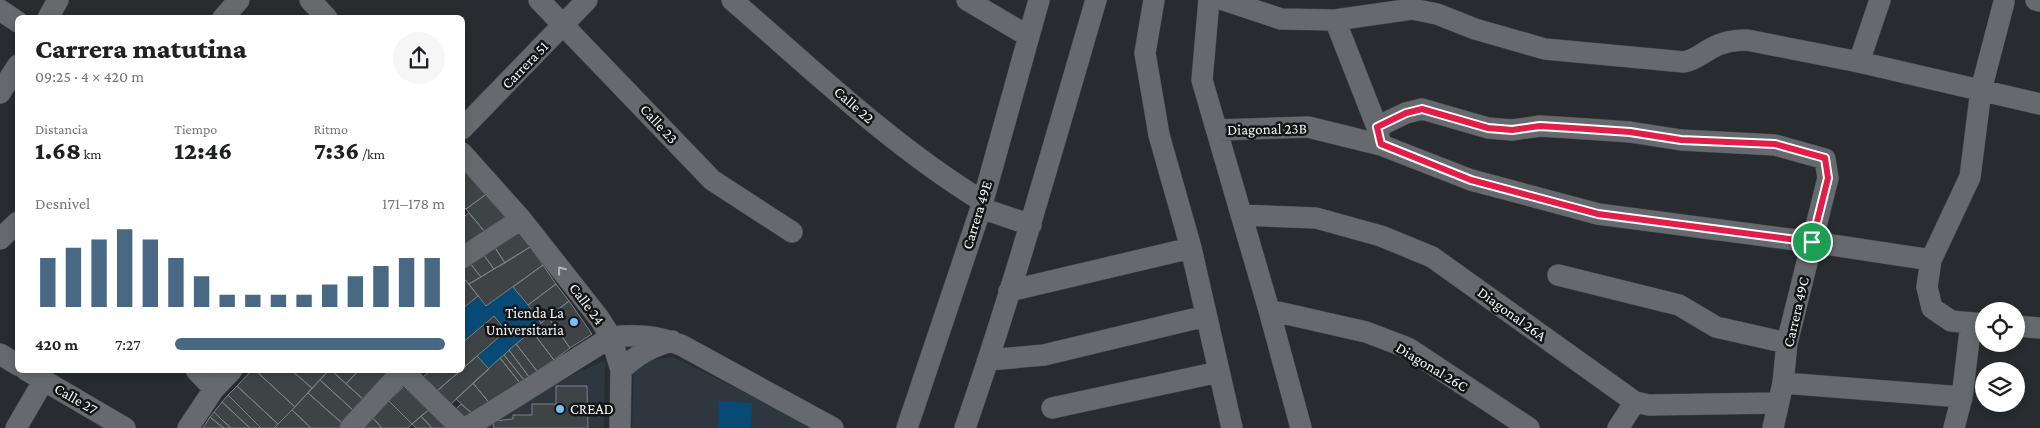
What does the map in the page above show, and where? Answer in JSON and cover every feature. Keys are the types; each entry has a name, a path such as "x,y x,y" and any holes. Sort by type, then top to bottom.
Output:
{"street":[{"path":"50,15 58,0"},
{"path":"226,15 239,0"},
{"path":"310,0 324,15"},
{"name":"Calle 23","path":"539,0 712,180 792,232"},
{"name":"Carrera 51","path":"465,126 588,0"},
{"name":"Calle 22","path":"732,0 904,148 941,176 981,204 1031,225"},
{"path":"967,0 1028,36"},
{"name":"Carrera 49E","path":"907,428 981,204 1039,0"},
{"path":"965,428 989,360 1031,225 1096,0"},
{"path":"1154,0 1145,53 1159,135 1191,248 1232,428"},
{"path":"1209,0 1202,80 1269,310 1300,428"},
{"path":"1224,0 1281,19 1335,20 1412,9 1437,14 1475,29 1545,48 1684,62 1693,60 1713,47 1736,40 1747,40 1859,62 2040,104"},
{"path":"1859,62 1880,0"},
{"path":"2036,0 2040,2"},
{"path":"1975,323 1951,321 1932,308 1927,287 1931,260 1970,177 1981,90 2003,1"},
{"path":"0,10 15,20"},
{"path":"1335,20 1379,136"},
{"path":"0,93 15,70"},
{"name":"Carrera 49C","path":"1379,136 1406,113 1422,109 1488,128 1512,130 1540,126 1630,132 1681,140 1775,144 1825,158 1828,166 1828,178 1787,343 1781,393 1773,428"},
{"name":"Diagonal 23B","path":"1217,130 1308,128 1379,136 1471,180 1598,214 1812,242 1931,260"},
{"name":"Calle 24","path":"465,156 520,219 599,318 611,337 646,336 672,342 704,357 833,428"},
{"name":"Diagonal 26A","path":"1241,215 1316,218 1380,236 1432,257 1635,402 1650,405 1781,393 1962,397"},
{"path":"465,256 520,219"},
{"path":"0,239 15,225"},
{"path":"1010,291 1191,248"},
{"path":"1558,276 1679,305 1716,327 1787,343"},
{"name":"Diagonal 26C","path":"1269,310 1366,332 1408,348 1529,428"},
{"path":"989,360 1044,355 1206,316"},
{"path":"2025,327 2040,328"},
{"path":"466,428 611,337 620,370 620,428"},
{"path":"1954,428 1975,337"},
{"path":"620,370 646,350 672,342"},
{"path":"0,354 15,363"},
{"path":"1052,408 1219,372"},
{"path":"199,373 214,388"},
{"path":"188,428 214,388 229,373"},
{"path":"350,428 399,373"},
{"path":"405,373 461,428"},
{"path":"16,428 35,375"},
{"name":"Calle 27","path":"35,375 125,428"},
{"path":"1618,428 1635,402"}],"shaded area":[{"path":"513,287 541,323 489,369 477,356 506,331 493,316 465,341 465,307 478,296 486,306"},
{"path":"673,357 764,402 809,428 632,428 634,367 650,360"},
{"path":"605,360 604,428 481,428 553,384"},
{"path":"719,401 752,403 751,428 718,428"}],"building":[{"path":"465,166 488,193 465,208"},
{"path":"488,193 511,222 489,237 466,209"},
{"path":"469,213 489,237 470,249 465,243 465,216"},
{"path":"518,231 530,247 505,263 494,246"},
{"path":"494,246 505,263 494,269 483,254"},
{"path":"530,247 543,265 486,306 469,284"},
{"path":"483,254 494,269 481,277 469,262"},
{"path":"469,262 481,277 469,284 465,279 465,264"},
{"path":"543,265 556,284 528,305 513,287"},
{"path":"465,280 478,296 465,307"},
{"path":"556,284 569,301 541,323 528,305"},
{"path":"569,301 592,334 570,348 548,317"},
{"path":"494,316 506,331 465,366 465,340"},
{"path":"548,317 570,348 554,360 532,331"},
{"path":"532,331 554,360 537,371 516,344"},
{"path":"516,344 537,371 529,377 509,350"},
{"path":"509,350 529,377 524,380 504,355"},
{"path":"504,355 524,380 520,383 500,358"},
{"path":"477,356 489,369 451,404 437,391 458,373 465,373 465,366"},
{"path":"500,358 520,383 491,405 473,383"},
{"path":"249,373 258,373 295,407 278,424 237,386"},
{"path":"258,373 294,373 312,388 295,407"},
{"path":"294,373 326,373 312,388"},
{"path":"326,373 334,373 364,400 354,411 320,380"},
{"path":"334,373 356,373 346,384"},
{"path":"356,373 387,373 364,400 346,384"},
{"path":"428,373 458,373 437,391 423,377"},
{"path":"320,380 354,411 343,424 308,393"},
{"path":"473,383 491,405 475,416 456,399"},
{"path":"405,385 430,409 412,424 389,401"},
{"path":"237,386 278,424 274,428 261,428 228,395"},
{"name":"CREAD","path":"556,386 587,386 588,428 494,428 493,421 513,419 513,415 532,415 532,404 556,404"},
{"path":"308,393 343,424 339,428 311,428 292,410"},
{"path":"228,395 261,428 250,428 222,402"},
{"path":"389,401 412,424 408,428 382,428 373,418"},
{"path":"222,402 250,428 231,428 222,420 214,412"},
{"path":"461,404 475,416 469,421 456,409"},
{"path":"430,409 449,428 432,428 421,416"},
{"path":"292,410 311,428 274,428"},
{"path":"214,412 231,428 224,428 210,417"},
{"path":"421,416 432,428 416,428 412,424"},
{"path":"210,417 218,424 224,428 203,428"},
{"path":"373,418 382,428 363,428"}],"place":[{"name":"Tienda La Universitaria","path":"574,322"},
{"name":"CREAD","path":"560,409"}],"route":[{"path":"1422,109 1488,128 1512,130 1540,126 1630,132 1681,140 1775,144 1825,158 1828,166 1828,178 1812,242 1598,214 1471,180 1381,144 1377,127 1406,113 1422,109"}]}
